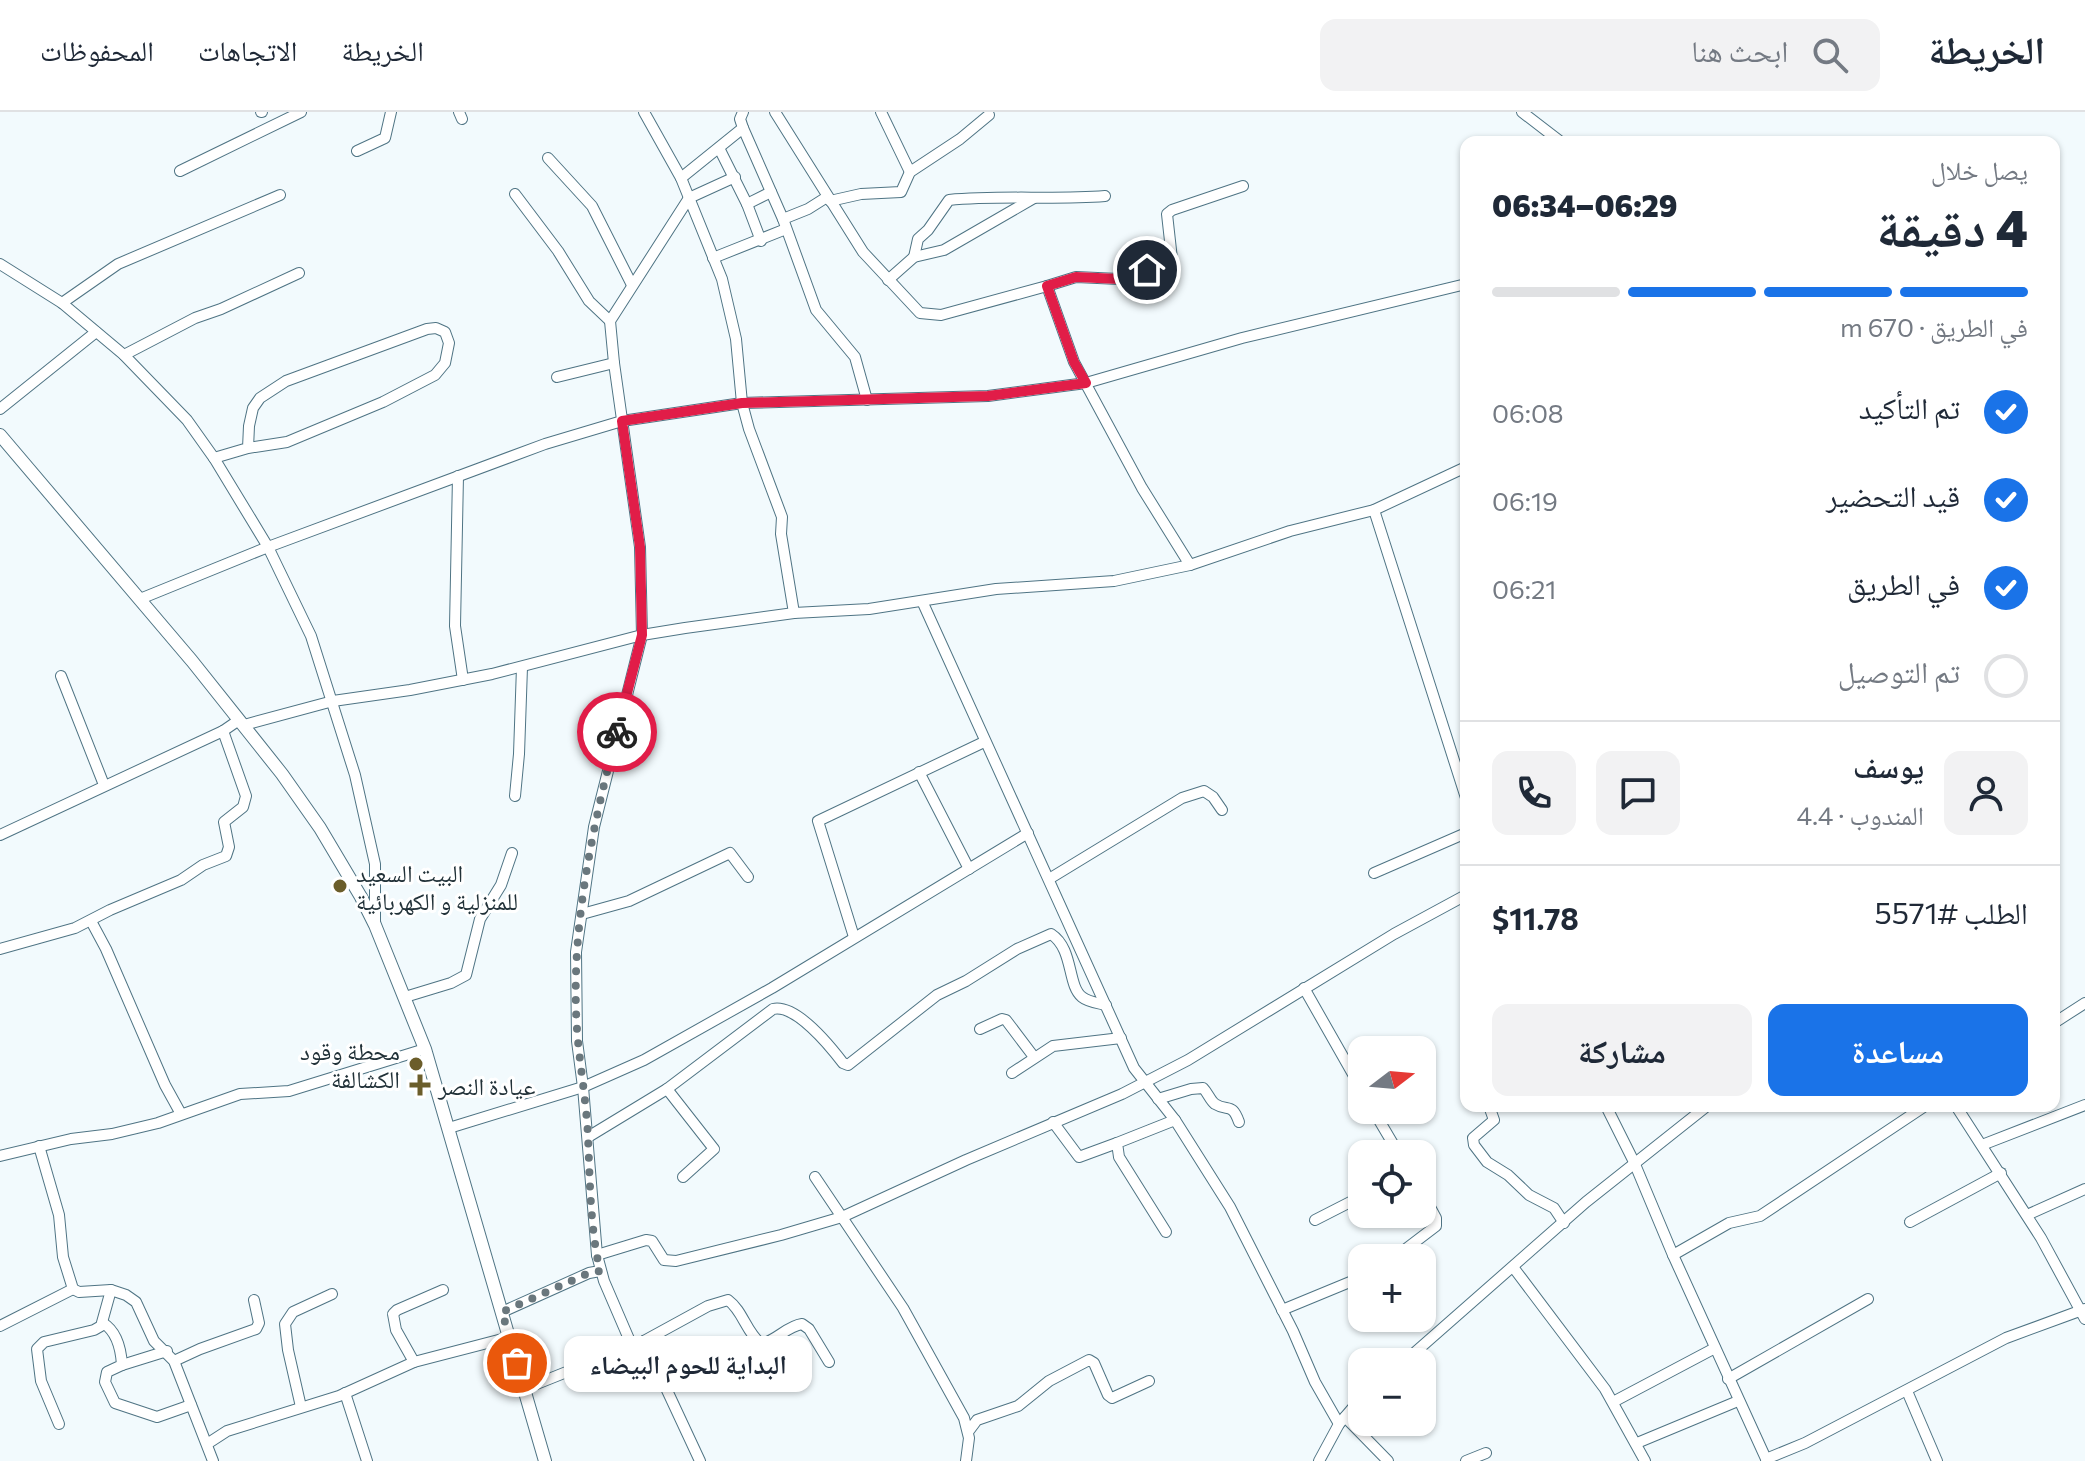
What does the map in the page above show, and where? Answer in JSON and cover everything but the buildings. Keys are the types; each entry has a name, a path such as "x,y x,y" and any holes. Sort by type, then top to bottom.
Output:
{"street":[{"path":"180,171 301,112"},
{"path":"357,151 385,138 391,112"},
{"path":"644,112 681,178 729,305 736,339 742,403 779,506 794,613"},
{"path":"743,112 740,119 743,128 816,310 855,357 867,400"},
{"path":"775,112 863,252 920,313 929,315 984,304 1076,277 1119,279 1166,263 1172,259 1167,214 1243,186"},
{"path":"881,112 910,172"},
{"path":"1522,112 1553,136"},
{"path":"713,258 761,241 828,199 901,192 910,172 960,139 989,115"},
{"path":"681,178 743,128"},
{"path":"719,148 735,177 761,241"},
{"path":"548,158 592,206 632,285"},
{"path":"632,1346 600,1271 597,1255 575,1007 576,952 594,827 642,635 640,547 610,321 689,198 735,177"},
{"path":"747,204 771,192"},
{"path":"515,194 558,251 589,301 610,321"},
{"path":"62,303 118,264 280,195"},
{"path":"914,257 918,239 949,200 993,196 1063,199 1105,196"},
{"path":"888,280 914,257 944,250 1036,197"},
{"path":"0,264 62,303 124,355 187,420 268,547 311,636 355,775 375,864 375,925"},
{"path":"124,355 195,318 299,273"},
{"path":"140,599 458,476 545,444 622,421 742,403 988,396 1086,383 1270,331 1460,285"},
{"path":"1047,286 1074,362 1142,488 1190,565"},
{"path":"214,458 248,448 287,442 383,402 435,375 445,363 449,343 445,332 436,328 427,329 286,381 260,398 253,408 248,448"},
{"path":"0,409 96,332"},
{"path":"557,377 614,363"},
{"path":"0,435 242,723 320,828 375,925 425,1049 545,1461"},
{"path":"0,835 242,723 333,701 463,680 642,635 794,613 869,609 996,589 1092,585 1190,565 1290,531 1374,510 1460,470"},
{"path":"458,476 455,626 463,680"},
{"path":"1374,510 1460,771"},
{"path":"922,601 984,742 1144,1083 1175,1120 1230,1207 1315,1382 1342,1420 1388,1461"},
{"path":"515,796 522,667"},
{"path":"61,676 104,785"},
{"path":"0,949 38,940 91,921 226,856 229,847 224,822 243,807 246,796 223,731"},
{"path":"854,937 818,821 984,742"},
{"path":"919,772 969,869"},
{"path":"1049,879 1182,798 1204,791 1213,797 1222,810"},
{"path":"449,1128 583,1087 644,1060 772,988 1028,833"},
{"path":"1374,873 1460,836"},
{"path":"405,997 451,983 466,975 480,919 501,885 512,853"},
{"path":"582,914 629,901 730,853 748,877"},
{"path":"597,1255 646,1240 652,1241 664,1260 676,1261 842,1217 1144,1083 1188,1060 1394,934 1460,898"},
{"path":"91,921 181,1114"},
{"path":"588,1137 667,1089 776,1008 805,1023 848,1065 937,995 1017,949 1051,934 1067,955 1077,992 1089,1001 1106,1005"},
{"path":"1304,988 1348,1065"},
{"path":"2060,1019 2085,1003"},
{"path":"980,1029 1006,1020 1034,1057"},
{"path":"1012,1073 1053,1046 1121,1038"},
{"path":"0,1156 142,1127 240,1094 289,1091 425,1049"},
{"path":"1158,1099 1203,1088 1212,1102 1236,1111 1239,1122"},
{"path":"667,1089 714,1149 683,1177"},
{"path":"1982,1145 2085,1105"},
{"path":"1491,1112 1494,1120 1473,1138 1479,1152 1529,1195 1554,1208 1564,1223"},
{"path":"1609,1112 1766,1460 1805,1443 2006,1338 2084,1313 2027,1215 1960,1112"},
{"path":"1420,1348 1634,1162 1699,1112"},
{"path":"1673,1255 1729,1223 1760,1216 1916,1112"},
{"path":"1053,1122 1079,1157 1175,1120"},
{"path":"1117,1143 1119,1157 1166,1232"},
{"path":"39,1146 59,1215 63,1257 73,1289 79,1292 111,1290 136,1302 154,1341 174,1361 213,1461"},
{"path":"1910,1222 2001,1173"},
{"path":"815,1177 903,1308 964,1418 968,1432 966,1461"},
{"path":"2027,1215 2085,1189"},
{"path":"1315,1220 1348,1203"},
{"path":"1412,1244 1433,1228"},
{"path":"1513,1267 1613,1402 1645,1461"},
{"path":"502,1312 589,1273 600,1271"},
{"path":"1282,1310 1348,1283"},
{"path":"0,1326 73,1289"},
{"path":"59,1424 41,1381 36,1351 44,1342 94,1330 103,1323 111,1290"},
{"path":"414,1362 396,1330 393,1314 443,1290"},
{"path":"301,1407 285,1324 293,1312 332,1294"},
{"path":"1728,1379 1868,1299"},
{"path":"174,1361 213,1343 256,1329 259,1323 254,1300"},
{"path":"524,1389 644,1341 708,1306 728,1300 734,1304 749,1331 761,1344 798,1323 802,1324 809,1329 829,1362"},
{"path":"103,1323 114,1334 122,1365"},
{"path":"207,1444 239,1426 345,1393 414,1362 510,1337"},
{"path":"644,1341 700,1461"},
{"path":"1613,1402 1715,1348"},
{"path":"167,1351 107,1372 105,1382 115,1403 157,1417 191,1405"},
{"path":"968,1432 977,1420 1018,1406 1049,1381 1089,1360 1093,1361 1112,1398 1149,1381"},
{"path":"1907,1391 1937,1461"},
{"path":"345,1393 367,1461"},
{"path":"1637,1443 1738,1401"},
{"path":"1319,1461 1348,1413"},
{"path":"1466,1461 1486,1453"}],"way so far":[{"path":"517,1363 502,1312 589,1273 600,1271 577,1041 576,952 594,827 617,732"}],"place":[{"name":"البيت السعيد للمنزلية و الكهربائية","path":"340,886"},
{"name":"محطة وقود الكشالفة","path":"416,1064"},
{"name":"عيادة النصر","path":"420,1085"},
{"name":"البداية للحوم البيضاء","path":"517,1363"}],"route":[{"path":"617,732 642,635 640,547 622,421 742,403 988,396 1086,383 1074,362 1047,286 1076,277 1110,281 1147,270"}]}
